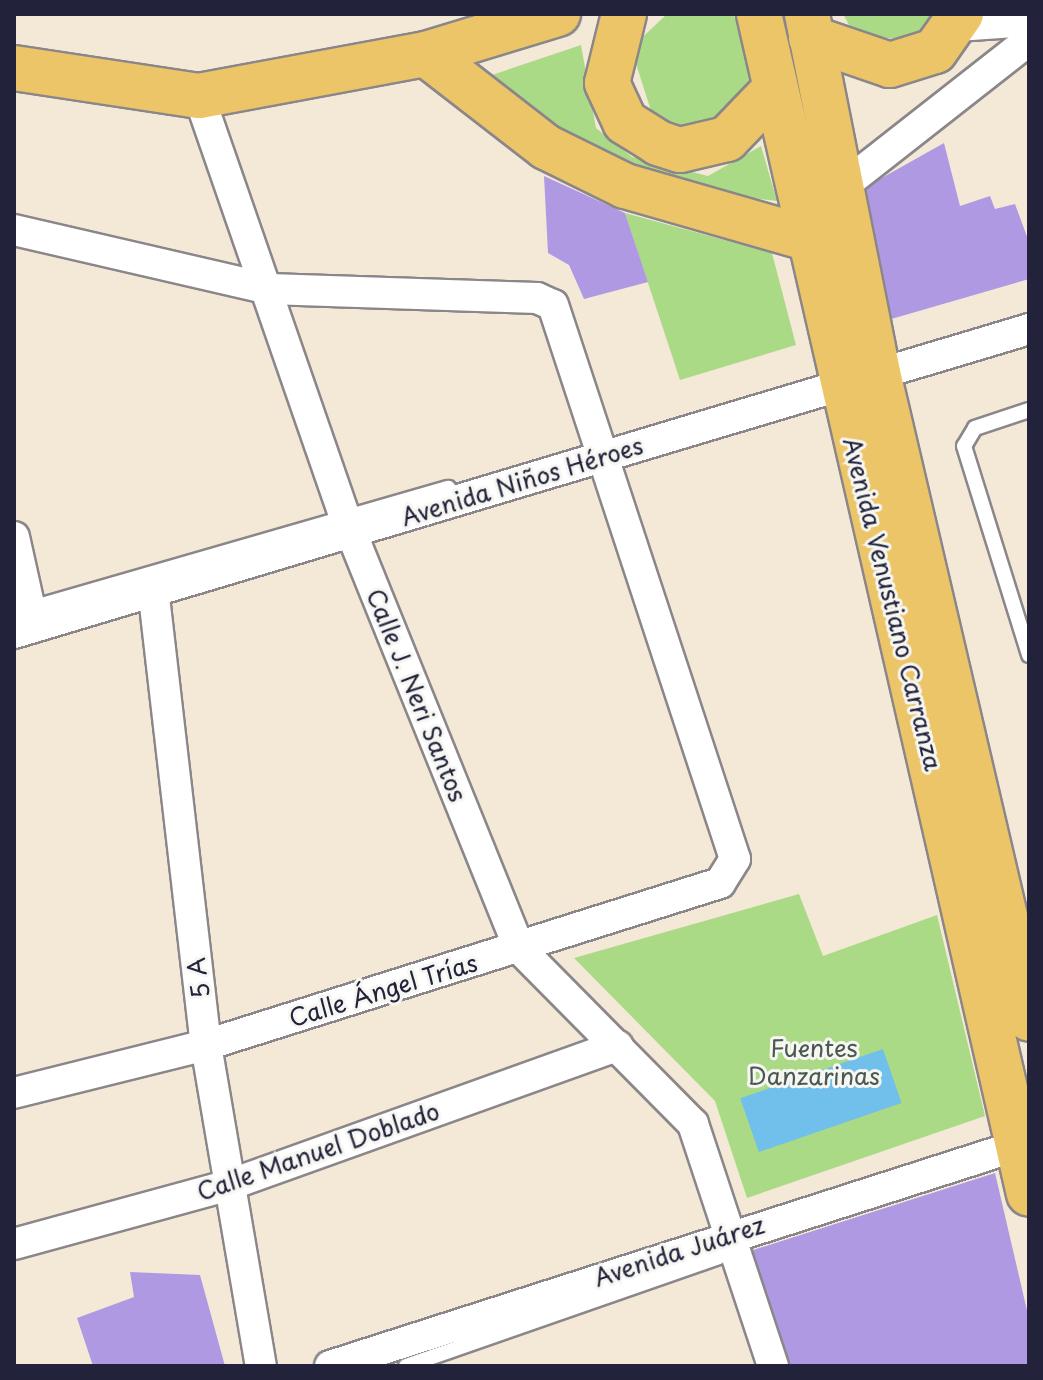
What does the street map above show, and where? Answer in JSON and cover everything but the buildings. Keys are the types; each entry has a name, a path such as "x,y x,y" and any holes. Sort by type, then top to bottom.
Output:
{"main road":[{"path":"14,68 199,96 426,54 558,14"},
{"path":"624,14 607,83 625,122 658,143 680,150 727,139 774,90"},
{"name":"Avenida Venustiano Carranza","path":"759,14 806,238 852,375 1020,937 1029,1019"},
{"path":"798,22 890,65 935,51 959,20"},
{"name":"Avenida Venustiano Carranza","path":"798,22 838,190 852,375 951,843 1023,1144 1029,1194"},
{"path":"426,54 509,121 585,166 702,211 806,238"}],"street":[{"path":"959,20 1029,21"},
{"path":"838,190 1029,40"},
{"name":"Calle J. Neri Santos","path":"199,96 269,289 348,525 519,948 693,1124 736,1242 773,1366"},
{"path":"14,230 269,289 546,301 558,310 606,450"},
{"name":"Avenida Niños Héroes","path":"23,620 153,588 348,525 852,375 1029,329"},
{"name":"Calle Ángel Trías","path":"14,1093 206,1045 720,883 735,859 606,450"},
{"path":"14,537 23,620"},
{"name":"5 A","path":"153,588 206,1045 226,1186 261,1366"},
{"name":"Calle Manuel Doblado","path":"14,1244 226,1186 618,1046"},
{"name":"Avenida Juárez","path":"330,1366 736,1242 1023,1144"}],"lane":[{"path":"798,22 852,375"},
{"path":"1029,410 975,428 964,446 1029,655"},
{"path":"23,620 348,525"},
{"path":"406,1366 736,1242"}],"green space":[{"path":"667,14 734,14 753,91 737,117 683,129 652,114 631,48"},
{"path":"843,14 946,14 920,42 854,34"},
{"path":"581,45 596,128 632,157 708,176 761,146 777,201 671,189 584,156 480,79"},
{"path":"625,213 772,253 796,345 680,380"},
{"name":"Fuentes Danzarinas","path":"799,894 823,956 937,915 985,1116 747,1198 715,1101 574,958"}],"water":[{"name":"Fuentes Danzarinas","path":"883,1049 902,1103 759,1152 740,1098"}]}
